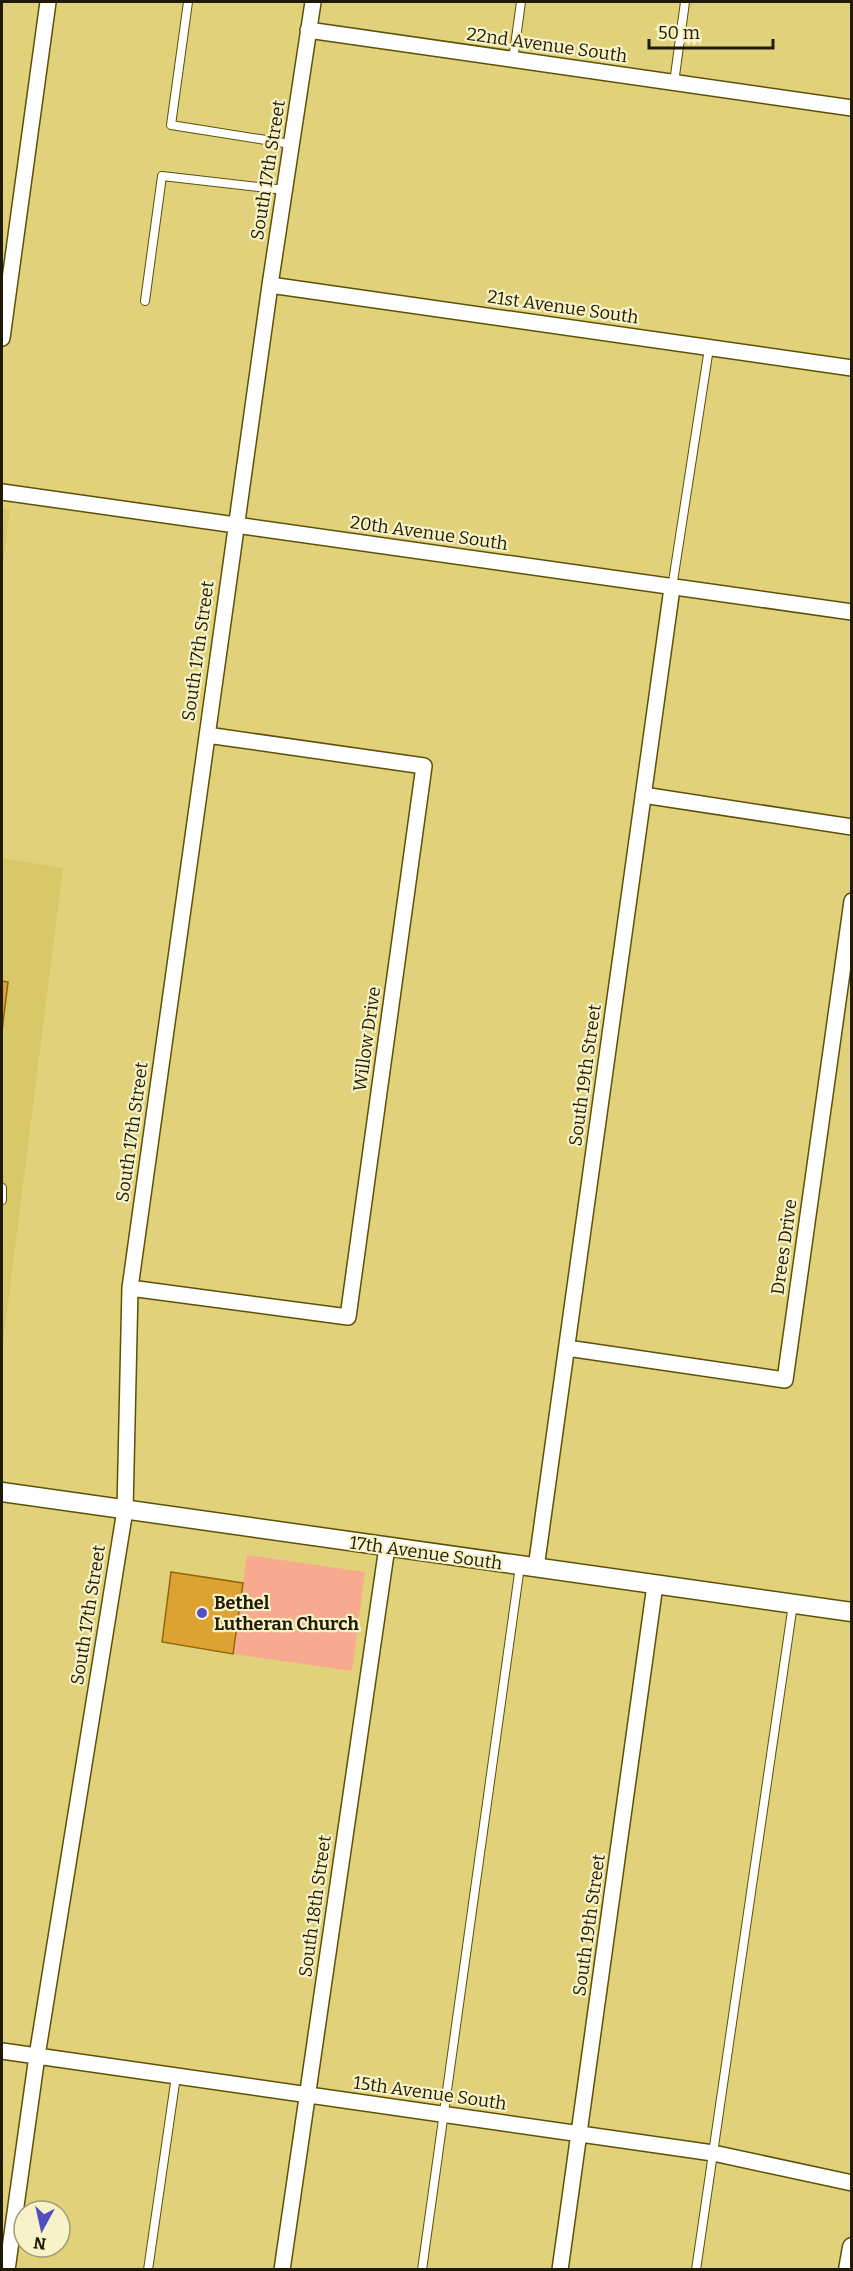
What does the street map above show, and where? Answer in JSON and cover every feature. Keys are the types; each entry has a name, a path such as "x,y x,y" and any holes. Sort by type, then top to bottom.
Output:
{"street":[{"path":"2,338 48,2"},
{"name":"South 17th Street","path":"7,2270 37,2056 125,1510 130,1288 270,285 313,2"},
{"name":"22nd Avenue South","path":"309,30 852,108"},
{"name":"21st Avenue South","path":"270,285 852,368"},
{"name":"20th Avenue South","path":"2,492 852,612"},
{"name":"South 19th Street","path":"528,1567 567,1348 672,588"},
{"name":"Willow Drive","path":"130,1288 348,1317 424,766 207,735"},
{"path":"643,795 852,827"},
{"name":"Drees Drive","path":"567,1348 785,1380 852,901"},
{"name":"17th Avenue South","path":"2,1492 852,1612"},
{"name":"South 18th Street","path":"282,2270 387,1547"},
{"name":"South 19th Street","path":"560,2270 655,1585"},
{"name":"15th Avenue South","path":"2,2051 713,2153 852,2183"},
{"path":"848,2270 852,2247"}],"lane":[{"path":"188,2 171,125 291,144"},
{"path":"513,60 521,2"},
{"path":"674,83 685,2"},
{"path":"145,301 162,176 285,190"},
{"path":"672,588 709,348"},
{"path":"2,1189 2,1200"},
{"path":"422,2270 528,1567"},
{"path":"696,2270 793,1604"},
{"path":"148,2270 176,2076"}],"shaded area":[{"path":"2,508 10,510 2,570"},
{"path":"2,858 63,868 2,1351"},
{"path":"247,1555 365,1572 352,1671 233,1654"}],"building":[{"path":"2,981 8,982 2,1031"},
{"name":"Bethel Lutheran Church","path":"171,1572 243,1583 233,1654 162,1642"}],"place":[{"name":"Bethel Lutheran Church","path":"202,1613"}]}
